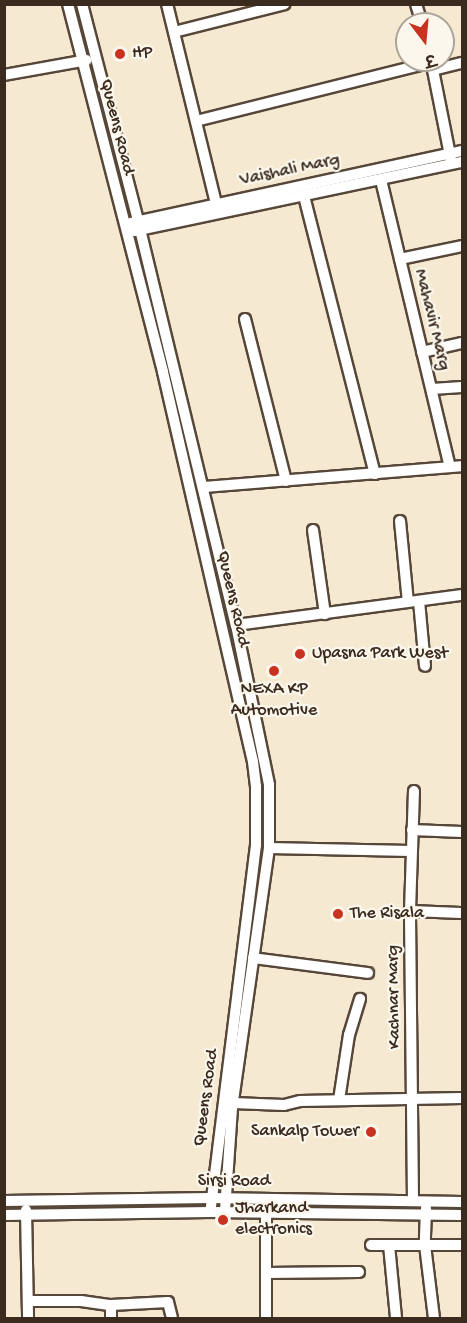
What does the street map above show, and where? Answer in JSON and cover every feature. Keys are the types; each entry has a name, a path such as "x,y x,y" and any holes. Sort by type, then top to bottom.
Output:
{"street":[{"name":"Queens Road","path":"68,4 163,372 253,762 256,786 256,845 210,1212"},
{"name":"Queens Road","path":"82,4 203,487 236,625 269,785 269,848 233,1103 225,1212"},
{"path":"167,4 216,204"},
{"path":"174,32 285,4"},
{"path":"4,75 96,58"},
{"path":"196,121 399,72"},
{"path":"434,72 455,160"},
{"name":"Vaishali Marg","path":"126,229 381,180 455,160 462,151"},
{"name":"Vaishali Marg","path":"139,226 216,204 455,160"},
{"name":"Mahavir Marg","path":"381,180 450,467"},
{"path":"304,196 375,474"},
{"path":"400,260 462,246"},
{"path":"245,319 286,481"},
{"path":"422,352 462,343"},
{"path":"432,389 462,387"},
{"path":"203,487 462,466"},
{"path":"400,520 425,666"},
{"path":"314,530 325,614"},
{"path":"236,625 462,595"},
{"name":"Kachnar Marg","path":"413,1202 410,911 414,792"},
{"path":"412,830 462,832"},
{"path":"269,848 411,852"},
{"path":"410,911 462,913"},
{"path":"254,958 368,973"},
{"path":"339,1100 350,1035 360,999"},
{"path":"233,1103 284,1106 300,1101 462,1098"},
{"name":"Sirsi Road","path":"4,1201 226,1198 462,1202"},
{"path":"266,1199 266,1318"},
{"path":"26,1201 28,1318"},
{"path":"427,1202 425,1245 434,1318"},
{"name":"Sirsi Road","path":"4,1215 210,1212 462,1215"},
{"path":"371,1245 462,1245"},
{"path":"389,1245 396,1318"},
{"path":"266,1273 359,1272"},
{"path":"28,1302 81,1301 111,1305 168,1302 172,1318"},
{"path":"111,1305 111,1318"}],"place":[{"name":"HP","path":"120,54"},
{"name":"Upasna Park West","path":"300,654"},
{"name":"NEXA KP Automotive","path":"274,671"},
{"name":"The Risala","path":"338,914"},
{"name":"Sankalp Tower","path":"371,1132"},
{"name":"Jharkand electronics","path":"223,1220"}]}
